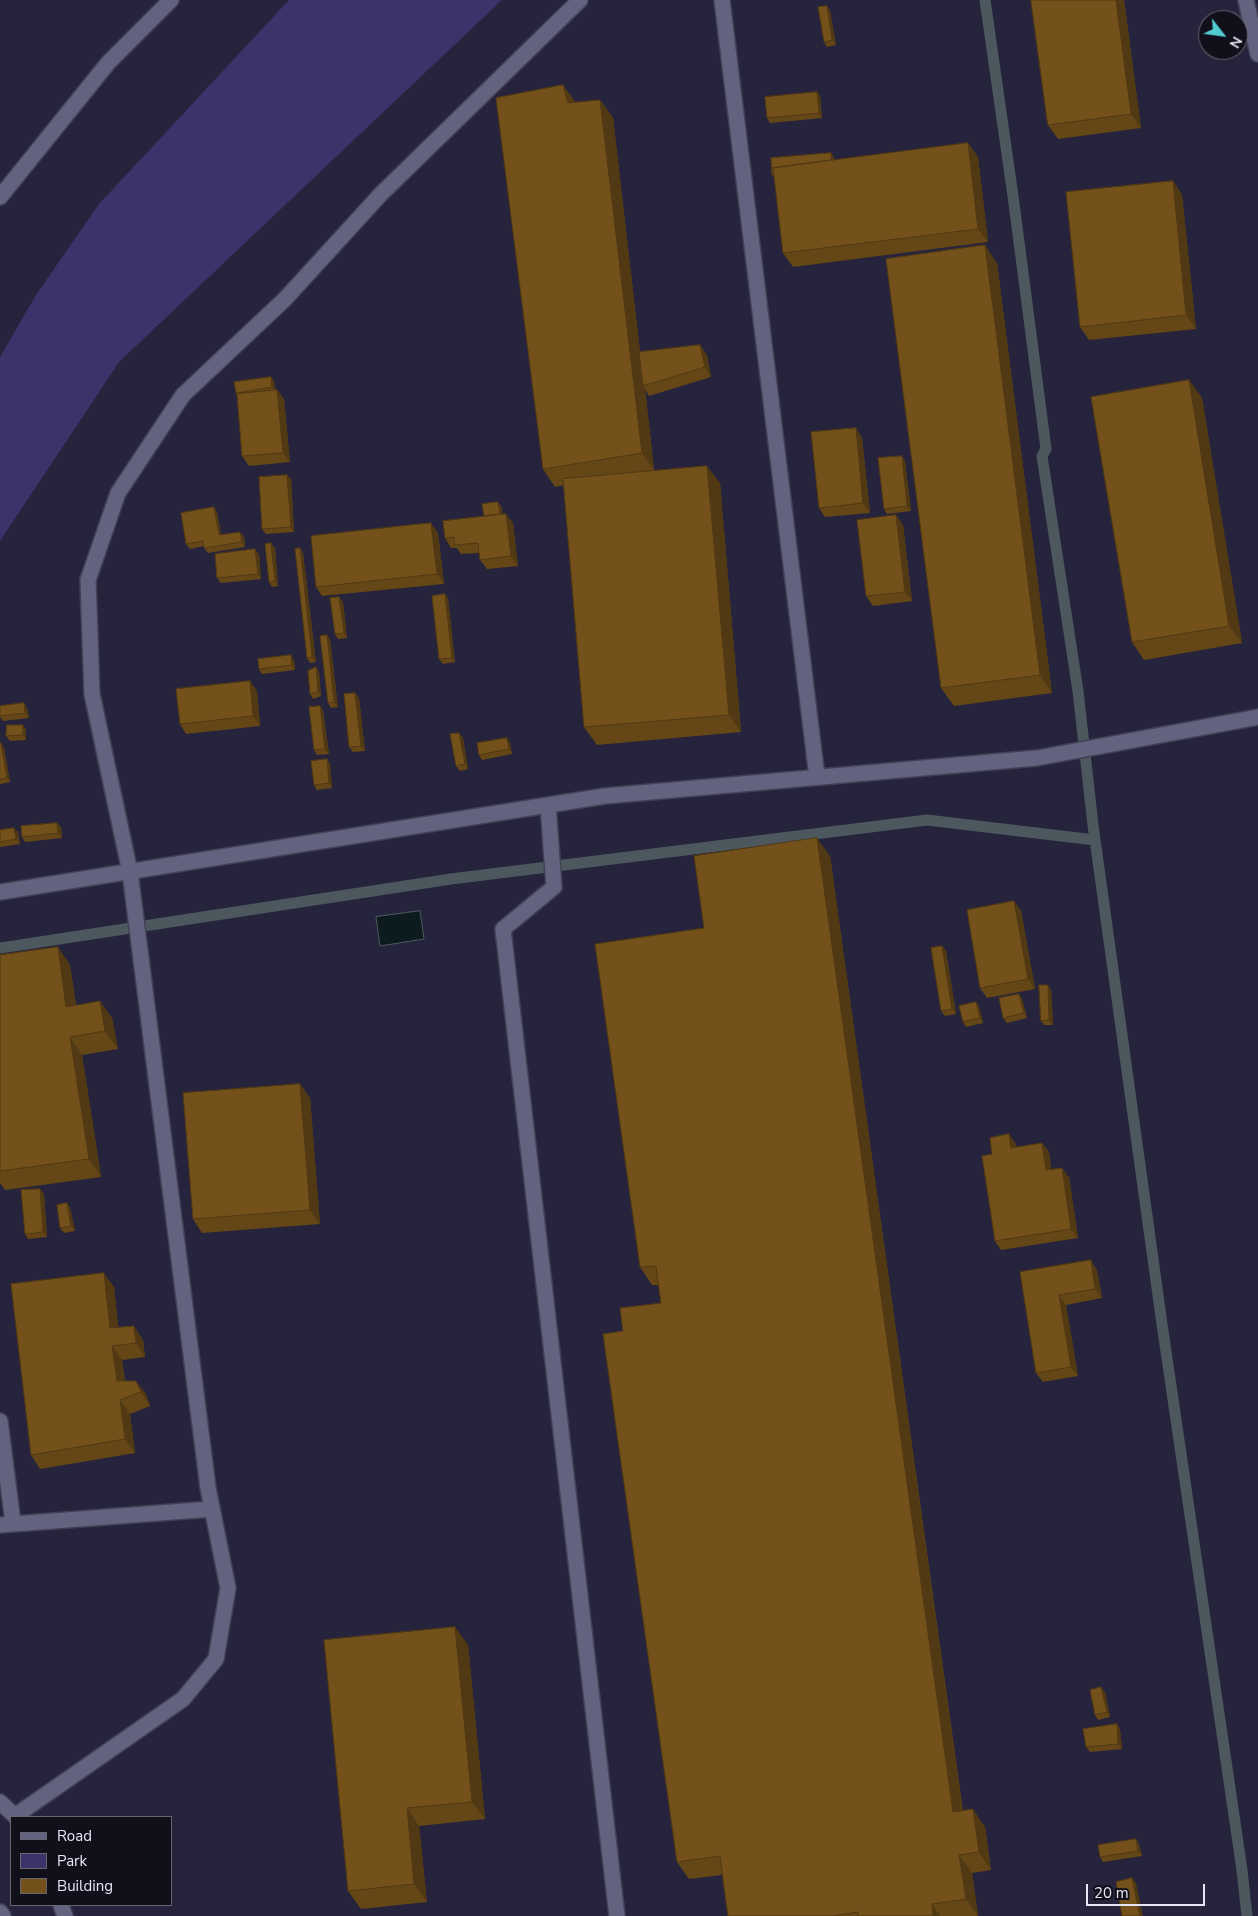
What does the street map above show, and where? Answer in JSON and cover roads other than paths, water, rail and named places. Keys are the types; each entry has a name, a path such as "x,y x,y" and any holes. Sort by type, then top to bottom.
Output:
{"street":[{"path":"0,197 108,62 171,0"},
{"path":"17,1816 183,1699 216,1659 228,1588 212,1509 130,872 92,694 88,580 118,494 183,395 285,299 382,194 580,0"},
{"path":"722,0 817,777"},
{"path":"1246,0 1258,54"},
{"path":"0,892 605,796 1037,758 1258,717"},
{"path":"548,805 554,887 503,929 617,1916"},
{"path":"0,1422 6,1524 212,1509"},
{"path":"0,1802 15,1816"},
{"path":"0,1912 3,1916"}],"waterway":[{"path":"985,0 1046,449 1042,456 1078,691 1093,825 1247,1916"},
{"path":"0,948 451,879 927,820 1095,840"}]}
